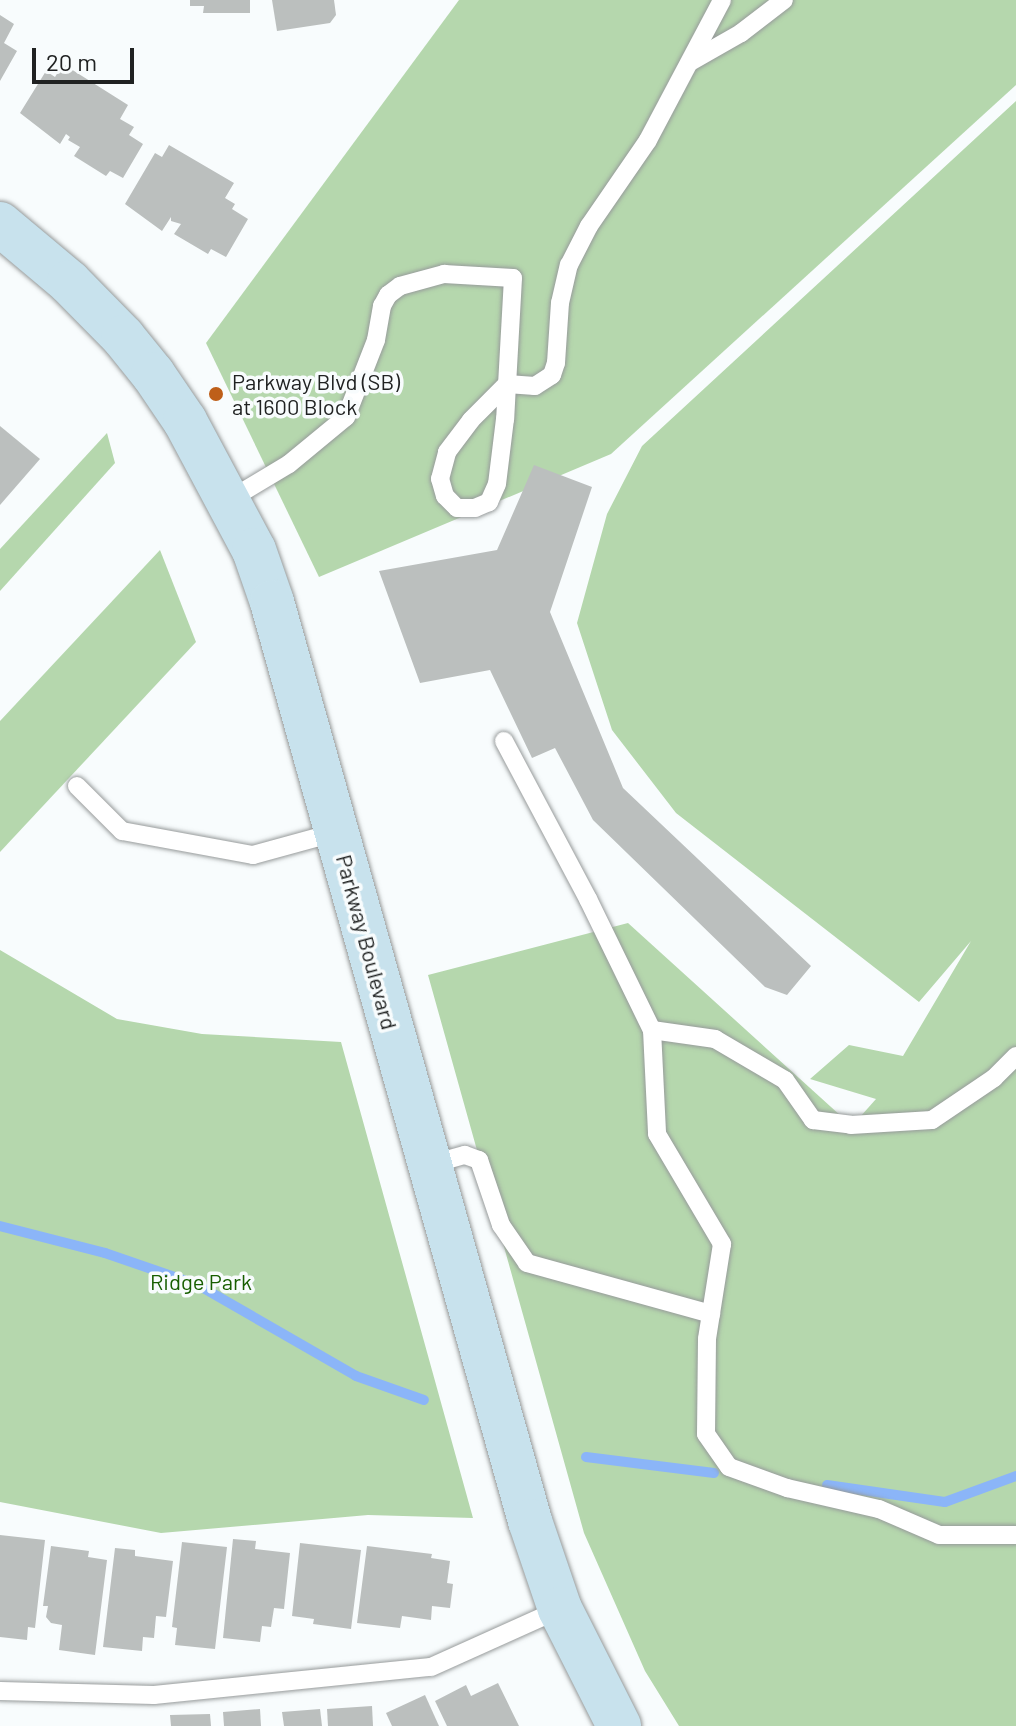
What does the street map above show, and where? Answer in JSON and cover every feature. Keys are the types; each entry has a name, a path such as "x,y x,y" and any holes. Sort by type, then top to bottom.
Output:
{"street":[{"name":"Parkway Boulevard","path":"0,224 69,282 123,337 185,421 254,550 272,602 530,1521 560,1609 619,1726"}],"lane":[{"path":"229,500 289,464 346,417 376,340 382,306 388,295 400,286 444,274 513,278 507,384 497,484 489,502 475,508 457,508 445,496 440,479 447,452 471,420 507,384 535,386 552,375 556,363 560,303 569,265 589,226 648,140 722,0"},
{"path":"692,61 741,33 784,0"},
{"path":"504,741 652,1030 657,1134 722,1244 707,1339 706,1434 729,1467 787,1488 879,1509 939,1535 1016,1535"},
{"path":"77,786 122,831 253,855 337,832"},
{"path":"652,1030 715,1039 785,1080 813,1120 851,1125 932,1120 994,1078 1016,1056"},
{"path":"429,1165 465,1155 479,1160 501,1225 527,1263 711,1314"},
{"path":"0,1691 154,1695 431,1667 560,1609"}],"green space":[{"path":"459,0 1016,0 1016,85 611,454 319,577 206,343"},
{"path":"1016,101 1016,1726 679,1726 645,1671 584,1533 428,975 628,923 852,1126 876,1099 810,1079 849,1045 903,1056 971,941 919,1002 676,813 612,730 577,623 607,514 642,446"},
{"path":"107,433 115,463 0,591 0,549"},
{"path":"160,550 196,642 0,852 0,721"},
{"name":"Ridge Park","path":"0,950 117,1019 202,1034 341,1042 473,1518 368,1515 161,1533 0,1502"}],"building":[{"path":"190,0 250,0 250,13 203,13 204,6 190,6"},
{"path":"272,0 334,0 336,15 330,23 277,31"},
{"path":"0,15 14,24 4,43 17,51 0,81"},
{"path":"63,64 128,105 120,119 134,127 129,135 143,144 123,178 110,171 106,176 74,156 80,147 68,140 70,137 66,134 60,144 20,113 46,71 55,77"},
{"path":"169,145 234,183 225,198 235,204 232,209 248,219 226,257 211,249 208,254 174,234 181,224 171,221 171,217 162,231 125,204 155,153 162,157"},
{"path":"0,426 40,459 0,505"},
{"path":"534,465 592,487 550,612 623,788 811,966 787,995 765,987 593,820 555,748 532,758 490,670 420,683 379,571 497,550"},
{"path":"0,1535 45,1540 35,1628 28,1627 27,1640 0,1637"},
{"path":"233,1539 256,1541 255,1549 290,1553 284,1609 274,1608 271,1627 262,1626 260,1642 223,1638"},
{"path":"182,1542 227,1547 215,1649 175,1645 177,1628 172,1627"},
{"path":"300,1543 361,1550 351,1629 313,1624 314,1619 292,1616"},
{"path":"51,1546 89,1551 88,1557 107,1560 95,1655 59,1650 62,1625 51,1623 46,1617 48,1606 43,1606"},
{"path":"367,1546 432,1554 431,1558 450,1561 447,1583 453,1584 450,1608 432,1606 431,1620 402,1616 400,1628 357,1623"},
{"path":"115,1548 135,1550 135,1556 173,1561 166,1617 156,1616 154,1638 143,1637 142,1651 103,1647"},
{"path":"498,1683 519,1726 447,1726 435,1701 466,1685 471,1696"},
{"path":"425,1695 439,1726 392,1726 386,1713"},
{"path":"372,1706 373,1726 328,1726 327,1709"},
{"path":"260,1709 261,1726 224,1726 223,1712"},
{"path":"320,1709 322,1726 284,1726 282,1712"},
{"path":"210,1714 211,1726 171,1726 170,1715"}],"waterway":[{"path":"0,1226 105,1253 198,1285 356,1376 424,1400"},
{"path":"586,1457 714,1473"},
{"path":"827,1485 945,1502 1016,1476"}],"place":[{"name":"Parkway Blvd (SB) at 1600 Block","path":"216,394"}]}
